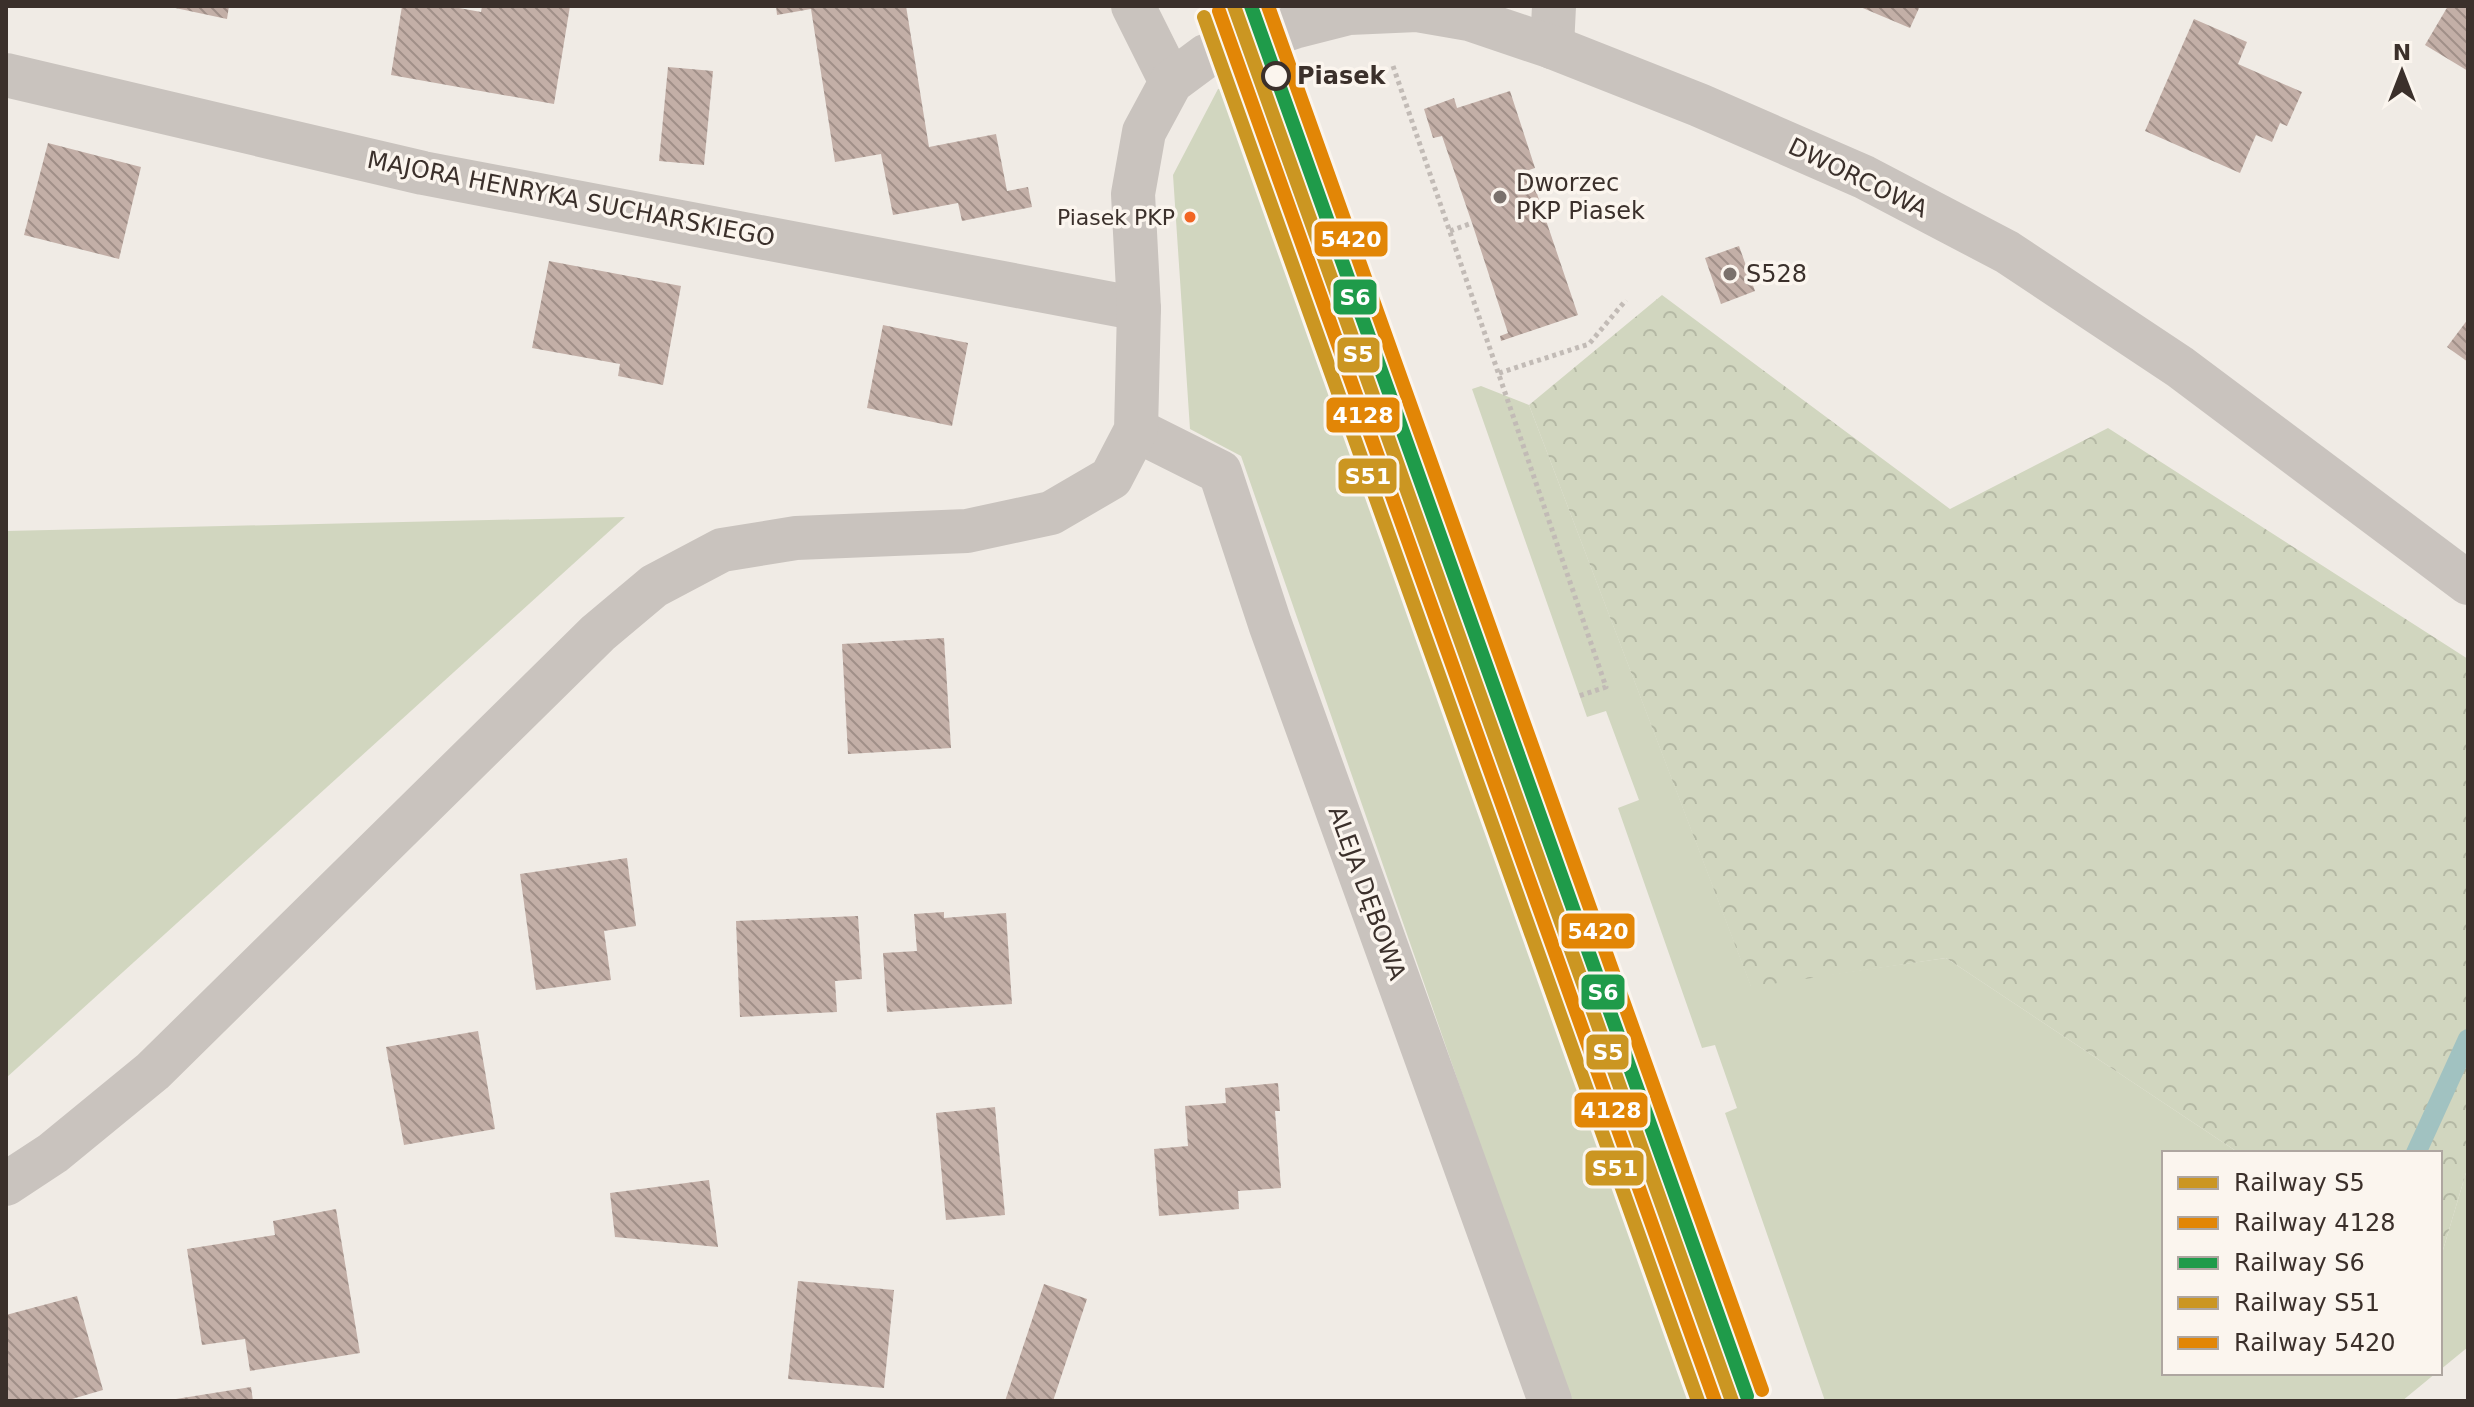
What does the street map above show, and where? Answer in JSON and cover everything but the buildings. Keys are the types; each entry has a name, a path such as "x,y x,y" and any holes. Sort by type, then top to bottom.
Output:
{"street":[{"path":"6,1184 53,1153 153,1071 598,633 654,586 722,550 796,538 967,531 1051,513 1111,478 1136,430 1139,309 1133,194 1144,132 1171,82 1133,6"},
{"name":"DWORCOWA","path":"1171,82 1206,56 1247,41 1349,13 1417,10 1469,19 1553,26 1699,105 1864,177 2007,252 2180,367 2468,583"},
{"name":"MAJORA HENRYKA SUCHARSKIEGO","path":"6,75 423,173 1139,309"},
{"name":"ALEJA DĘBOWA","path":"1136,430 1220,472 1270,624 1550,1401"}],"path":[{"path":"1374,12 1606,687 1579,696"},
{"path":"1450,231 1472,223"},
{"path":"1499,373 1589,344 1626,300"}],"green space":[{"path":"1242,87 1365,444 1709,1401 1569,1401 1241,456 1190,429 1173,175 1218,89"},
{"path":"1662,295 1950,509 2108,428 2468,659 2468,1166 2442,1253 2442,1151 2236,1151 1946,958 1751,987 1529,405"},
{"path":"1481,386 1529,405 1751,986 1946,958 2236,1151 2162,1151 2162,1375 2434,1375 2402,1401 1825,1401 1725,1113 1737,1108 1715,1045 1702,1048 1618,808 1639,800 1606,711 1587,717 1472,389"},
{"path":"625,517 6,1078 6,531"},
{"path":"2468,1166 2468,1347 2442,1368 2442,1253"}],"waterway":[{"path":"2417,1151 2468,1039"}],"rail line":[{"name":"S5","path":"1234,6 1732,1401"},
{"name":"S6","path":"1251,6 1747,1396"},
{"name":"5420","path":"1268,6 1762,1390"},
{"name":"4128","path":"1219,11 1715,1401"},
{"name":"S51","path":"1204,17 1698,1401"}],"place":[{"name":"Piasek","path":"1276,76"},
{"name":"Dworzec PKP Piasek","path":"1500,197"},
{"name":"Piasek PKP","path":"1190,217"},
{"name":"S528","path":"1730,274"}]}
